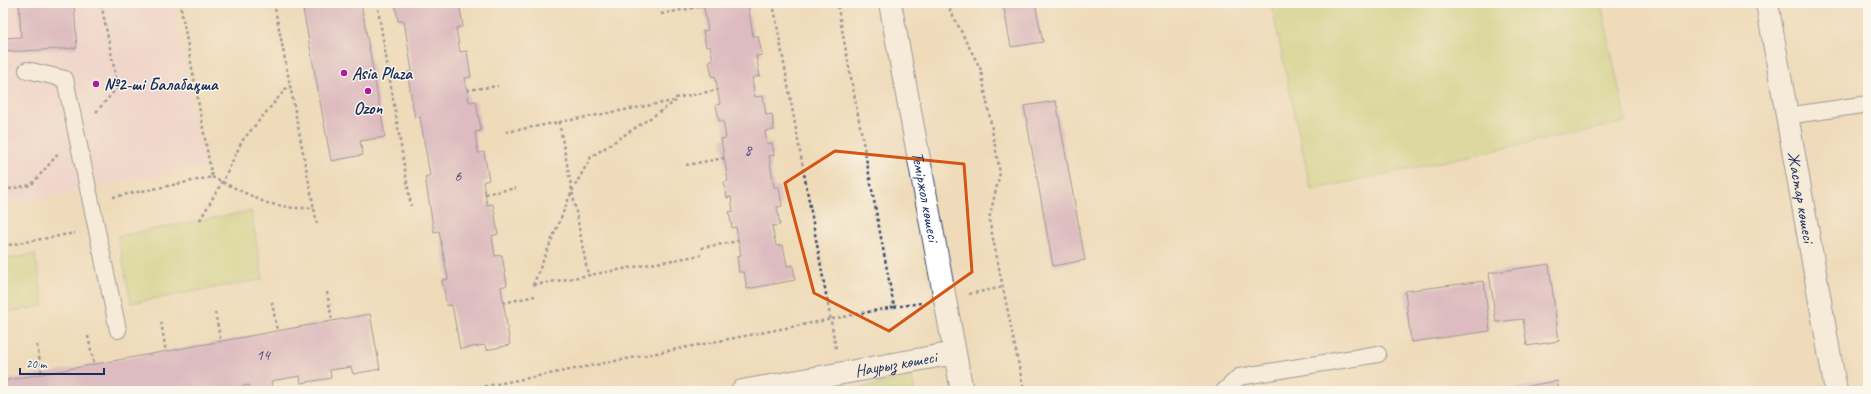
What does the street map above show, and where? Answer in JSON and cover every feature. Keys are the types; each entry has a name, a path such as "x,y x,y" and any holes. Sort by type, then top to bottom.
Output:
{"street":[{"name":"Теміржол көшесі","path":"890,3 962,391"},
{"name":"Жастар көшесі","path":"1766,3 1836,391"},
{"name":"Наурыз көшесі","path":"742,391 955,353"}],"lane":[{"path":"27,70 66,79 90,201 118,330"},
{"path":"1787,116 1868,104"},
{"path":"1224,391 1240,377 1378,354"}],"path":[{"path":"180,3 212,177"},
{"path":"270,3 274,4 317,224"},
{"path":"378,3 411,206"},
{"path":"773,3 841,373"},
{"path":"461,391 894,308 837,3"},
{"path":"948,3 949,8 980,70 1000,173 989,219 1024,391"},
{"path":"661,14 704,6"},
{"path":"200,220 222,182 242,141 290,84"},
{"path":"467,90 498,86"},
{"path":"675,98 718,90"},
{"path":"506,132 676,101 591,157 572,190 533,285 701,254"},
{"path":"559,122 588,276"},
{"path":"686,165 724,158"},
{"path":"90,201 212,177 266,204 294,208 314,208"},
{"path":"485,194 516,188"},
{"path":"3,246 97,229"},
{"path":"701,248 738,241"},
{"path":"327,292 332,321"},
{"path":"503,303 535,296"},
{"path":"272,302 277,331"},
{"path":"215,312 221,342"},
{"path":"161,322 166,352"},
{"path":"88,336 94,365"},
{"path":"37,345 42,374"}],"highlighted area":[{"path":"835,151 964,164 972,272 889,331 814,293 785,183"}],"shaded area":[{"name":"№2-ші Балабақша","path":"3,3 173,3 204,166 3,206"}],"green space":[{"path":"1271,3 1601,3 1626,122 1311,190"},
{"path":"251,211 263,279 131,303 118,236"},
{"path":"35,254 44,306 3,313 3,260"},
{"path":"912,377 915,391 845,391 854,389"}],"building":[{"path":"19,3 74,3 77,48 3,52 3,38 21,37"},
{"name":"Asia Plaza","path":"337,3 361,3 385,137 360,141 363,155 331,161 303,9"},
{"path":"395,3 459,3 463,26 456,28 460,52 467,51 471,77 465,78 469,102 476,101 481,131 475,132 478,153 484,152 489,180 483,182 487,205 493,204 498,234 492,236 495,256 502,255 507,285 501,287 510,345 486,350 485,345 460,349 452,305 447,306 442,280 448,279 439,231 434,232 425,177 430,175 420,117 415,118 407,72 412,71 404,21 398,21"},
{"path":"703,3 756,3 748,5 753,36 758,36 762,55 756,56 760,76 752,78 755,97 763,96 766,115 772,114 774,130 765,131 767,144 772,143 774,155 769,156 774,187 779,187 782,206 777,207 780,225 772,226 776,246 783,245 787,266 793,265 795,280 747,289 744,272 739,272 737,256 741,255 736,227 732,228 729,212 733,211 731,197 727,198 724,182 728,181 721,139 726,138 723,121 719,121 716,105 720,104 715,76 712,77 709,61 713,60 710,46 706,47 703,31 708,30"},
{"path":"1003,3 1035,3 1043,42 1011,47"},
{"path":"4,68 7,120 3,121 3,69"},
{"path":"1056,101 1085,260 1053,266 1024,106"},
{"path":"1549,264 1559,341 1527,346 1523,319 1496,322 1489,273"},
{"path":"1484,281 1490,331 1411,342 1405,291"},
{"path":"370,314 380,369 353,374 351,367 330,370 331,378 301,383 300,376 271,381 273,388 259,391 250,391 249,385 216,391 3,391 3,381"},
{"path":"1557,381 1559,391 1504,391 1504,390"}],"place":[{"name":"Asia Plaza","path":"344,73"},
{"name":"№2-ші Балабақша","path":"96,84"},
{"name":"Ozon","path":"368,91"}]}
